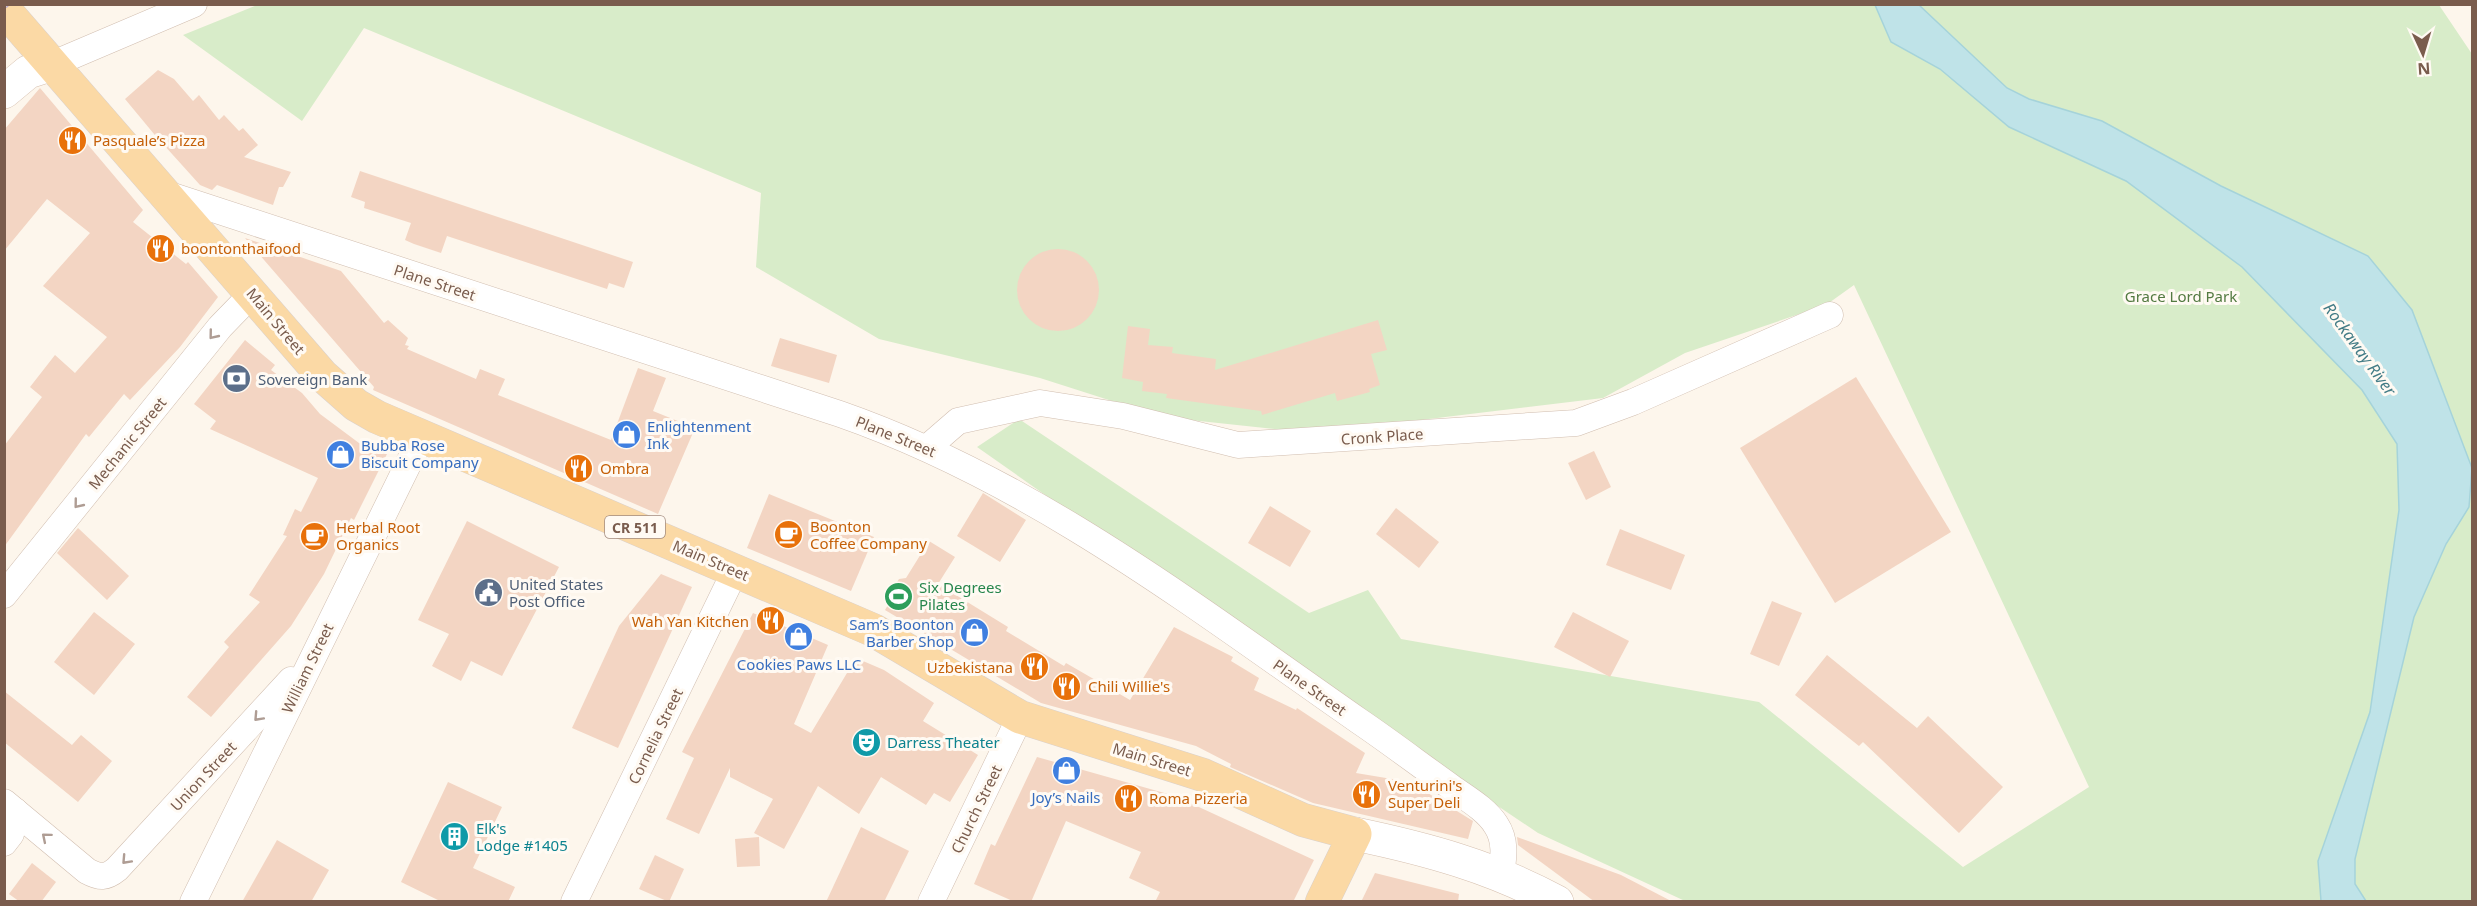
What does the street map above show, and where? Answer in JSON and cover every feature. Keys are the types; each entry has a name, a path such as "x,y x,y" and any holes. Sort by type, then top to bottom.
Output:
{"main road":[{"name":"Main Street","path":"4,9 168,194 338,392 377,417 873,630 1020,717 1194,772 1303,820 1355,834"},
{"path":"1322,902 1355,834"}],"street":[{"path":"4,92 45,55 194,4"},
{"name":"Plane Street","path":"168,194 840,414 928,447 1023,497 1161,583 1461,795 1496,825 1505,850 1501,873"},
{"name":"Mechanic Street","path":"4,595 220,327 253,293"},
{"name":"Cronk Place","path":"928,447 958,421 1040,403 1123,416 1238,446 1576,423 1644,397 1830,315"},
{"name":"William Street","path":"193,902 422,436"},
{"name":"Cornelia Street","path":"574,902 735,571"},
{"name":"Union Street","path":"10,807 87,871 98,877 108,876 117,869 311,658"},
{"name":"Church Street","path":"931,902 1020,717"},
{"path":"4,843 11,834 10,807"},
{"name":"Main Street","path":"1355,834 1501,873 1557,902"}],"green space":[{"name":"Grace Lord Park","path":"260,4 2439,5 2472,54 2472,901 1685,901 1538,833 1247,637 977,447 1019,419 1309,613 1368,590 1401,639 1759,702 1963,867 2089,787 1854,285 1826,305 1685,353 1603,398 1313,433 1162,417 1040,378 879,339 756,267 761,193 364,28 302,121 183,35"}],"water":[{"name":"Rockaway River","path":"1875,5 1919,5 2007,88 2029,99 2102,121 2221,186 2368,256 2412,310 2472,468 2469,507 2446,544 2414,617 2355,859 2355,884 2366,901 2321,901 2318,861 2370,712 2399,510 2397,444 2362,390 2242,267 2126,181 2009,127 1940,69 1891,42"}],"building":[{"path":"158,70 174,79 193,101 199,95 219,120 224,115 239,131 243,128 258,145 244,157 291,172 283,187 279,187 273,205 217,185 212,190 200,185 154,134 125,99"},
{"path":"40,88 143,210 133,222 186,264 188,262 218,297 180,347 130,400 124,394 89,437 86,434 4,547 4,446 42,397 30,387 55,355 75,373 107,337 43,286 90,233 47,199 4,251 4,130"},
{"path":"360,171 633,262 624,288 609,283 607,289 447,236 441,253 414,244 405,240 411,223 364,208 365,202 351,197"},
{"path":"245,238 341,271 384,323 388,320 408,338 405,345 409,346 407,349 476,379 480,369 505,379 498,395 611,440 638,368 666,378 653,411 695,428 658,514 373,390 374,387"},
{"path":"1058,249 1074,252 1087,261 1096,274 1099,290 1096,306 1087,319 1074,328 1058,331 1042,328 1029,319 1020,306 1017,290 1020,274 1029,261 1042,252"},
{"path":"1378,320 1387,350 1371,354 1380,385 1369,389 1370,392 1337,401 1335,393 1262,415 1261,411 1166,398 1167,394 1142,391 1143,382 1122,378 1128,326 1150,329 1148,345 1173,347 1172,353 1216,359 1215,370"},
{"path":"780,338 837,355 829,383 771,366"},
{"path":"245,340 275,365 271,370 302,393 320,414 359,443 387,454 354,520 351,518 324,574 291,626 211,717 187,697 229,647 224,642 260,602 249,595 287,536 283,535 295,509 301,512 318,478 210,429 216,421 194,404"},
{"path":"1856,377 1951,532 1835,603 1740,448"},
{"path":"1594,451 1611,487 1586,500 1568,463"},
{"path":"983,493 1026,520 1000,562 957,536"},
{"path":"769,494 874,537 851,591 747,548"},
{"path":"1270,506 1311,531 1290,567 1248,543"},
{"path":"1396,508 1439,542 1419,568 1376,534"},
{"name":"United States Post Office","path":"467,521 559,567 502,676 471,661 461,681 432,666 449,634 418,620"},
{"path":"78,528 129,576 107,600 57,553"},
{"path":"1620,529 1685,555 1671,590 1606,565"},
{"path":"929,541 955,557 938,584 1008,627 1006,631 1064,666 1066,663 1130,700 1174,627 1233,657 1231,661 1259,678 1254,690 1296,710 1297,708 1365,753 1356,773 1410,782 1473,821 1468,839 1313,803 1230,767 1231,764 1196,746 1041,703 885,610 895,593 894,587 899,579 906,578"},
{"path":"661,574 692,587 618,748 572,728 619,626"},
{"path":"1772,601 1802,613 1779,666 1750,654"},
{"path":"94,612 135,644 94,695 54,662"},
{"path":"1573,612 1629,641 1610,677 1554,647"},
{"path":"753,613 828,645 794,724 811,733 856,658 884,670 934,703 923,721 978,755 950,802 934,793 926,805 881,777 859,814 818,786 784,849 754,833 773,799 730,777 730,768 699,834 666,819 694,758 682,752"},
{"path":"1827,655 1917,728 1928,716 2003,787 1959,833 1863,742 1859,746 1795,695"},
{"path":"4,691 72,745 81,735 112,761 78,802 4,742"},
{"path":"1037,757 1175,796 1314,860 1293,902 1155,902 1160,892 1129,878 1141,852 1066,821 1031,902 1015,902 974,884 991,844 995,846"},
{"name":"Elk's Lodge #1405","path":"448,782 502,807 473,868 515,887 508,902 442,902 401,882"},
{"path":"861,827 909,851 884,902 826,902"},
{"path":"759,837 760,866 737,867 735,839"},
{"path":"1517,837 1621,875 1673,902 1595,902 1518,845"},
{"path":"277,840 329,870 311,902 242,902"},
{"path":"655,855 684,869 669,902 639,889"},
{"path":"32,863 56,882 41,902 20,902 9,894"},
{"path":"1375,873 1459,894 1458,902 1361,902"}],"place":[{"name":"Pasquale’s Pizza","path":"72,140"},
{"name":"boontonthaifood","path":"160,248"},
{"name":"Sovereign Bank","path":"237,379"},
{"name":"Enlightenment Ink","path":"626,435"},
{"name":"Bubba Rose Biscuit Company","path":"340,454"},
{"name":"Ombra","path":"579,468"},
{"name":"Boonton Coffee Company","path":"789,535"},
{"name":"Herbal Root Organics","path":"315,536"},
{"name":"United States Post Office","path":"488,593"},
{"name":"Six Degrees Pilates","path":"898,596"},
{"name":"Wah Yan Kitchen","path":"770,621"},
{"name":"Sam’s Boonton Barber Shop","path":"975,633"},
{"name":"Cookies Paws LLC","path":"799,637"},
{"name":"Uzbekistana","path":"1034,667"},
{"name":"Chili Willie's","path":"1067,686"},
{"name":"Darress Theater","path":"866,742"},
{"name":"Joy’s Nails","path":"1066,770"},
{"name":"Venturini's Super Deli","path":"1367,794"},
{"name":"Roma Pizzeria","path":"1128,798"},
{"name":"Elk's Lodge #1405","path":"455,837"}]}
